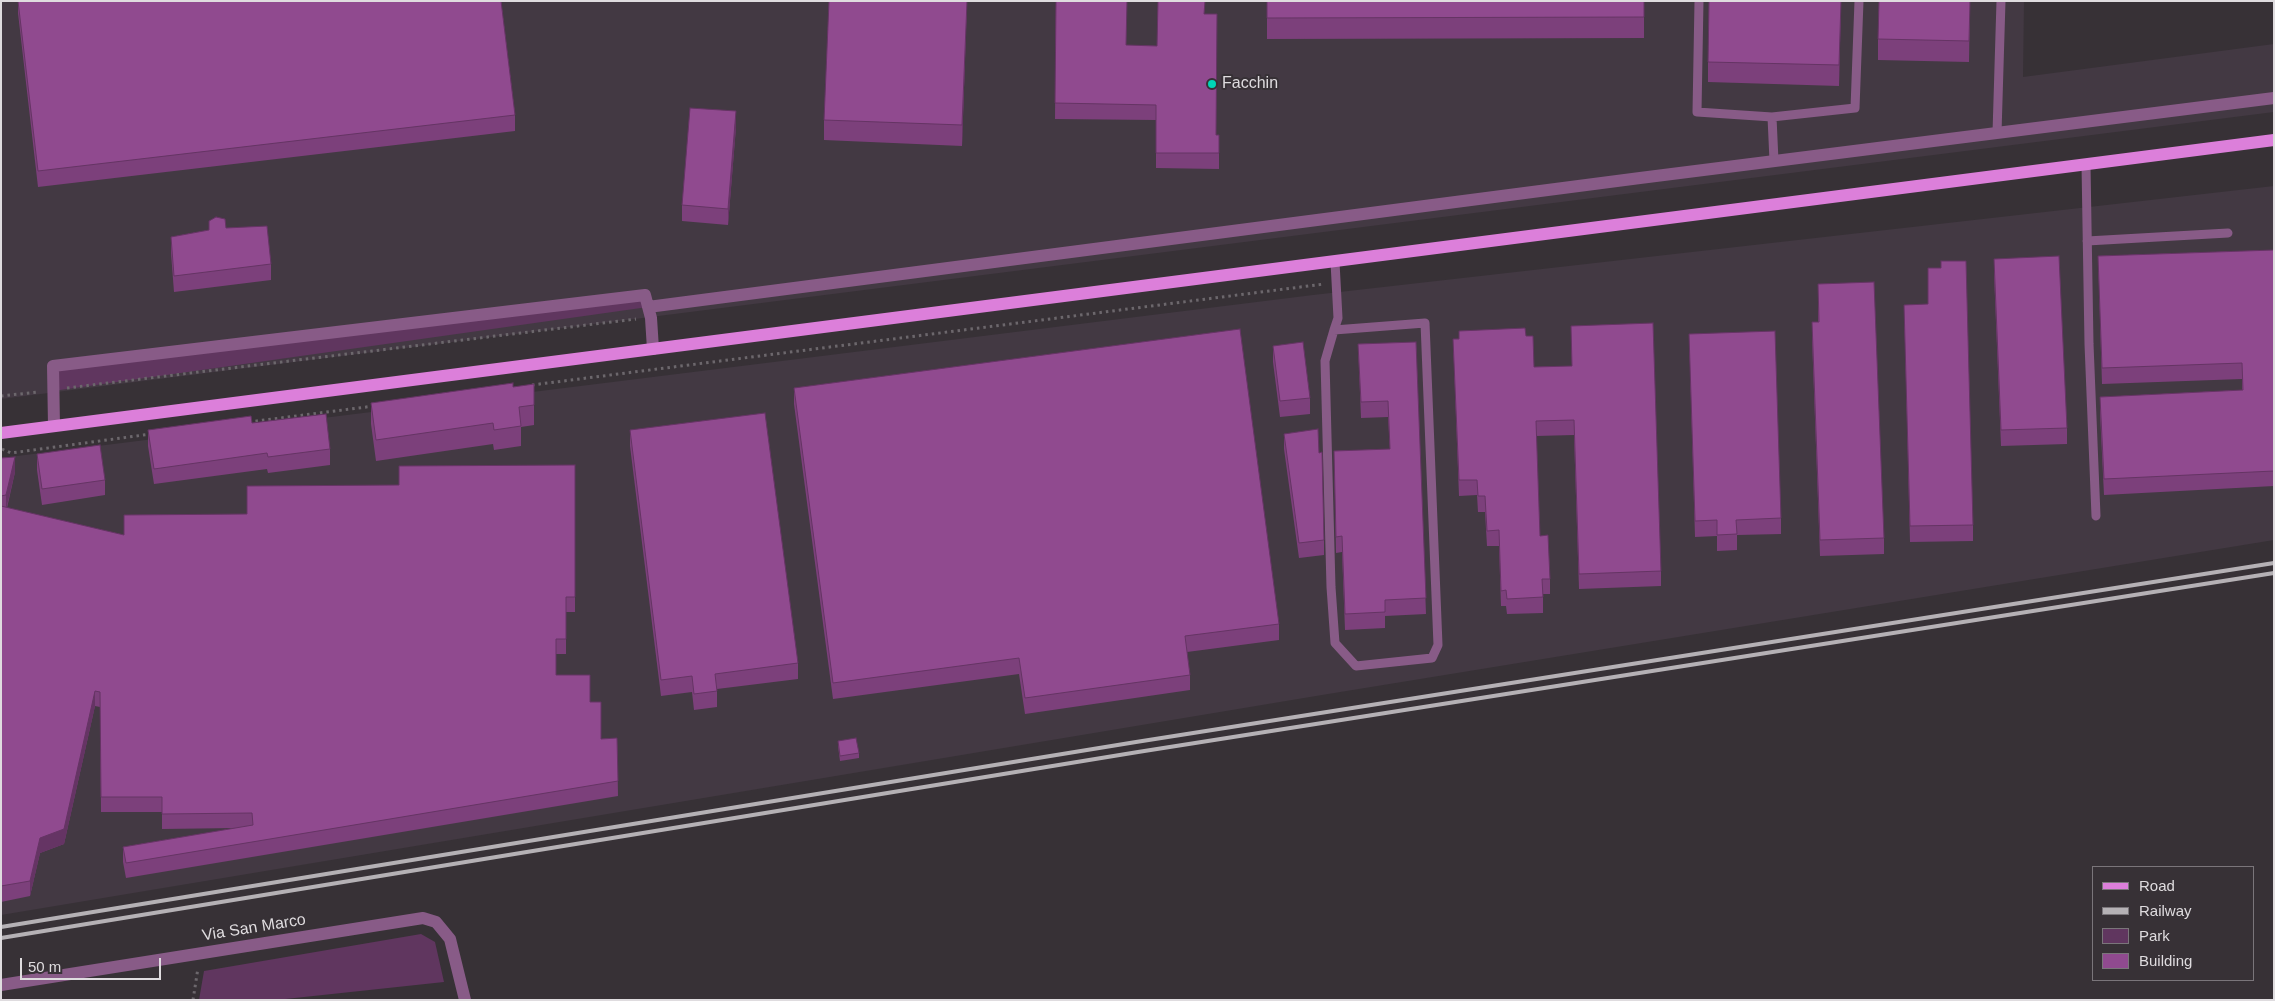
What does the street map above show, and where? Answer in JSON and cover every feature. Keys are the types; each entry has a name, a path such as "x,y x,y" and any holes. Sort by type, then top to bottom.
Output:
{"main road":[{"path":"1,433 2274,140"}],"street":[{"path":"648,307 2274,98"},
{"path":"54,426 53,366 645,295 651,318 653,349"},
{"name":"Via San Marco","path":"1,986 423,918 436,922 450,939 465,1000"}],"lane":[{"path":"1699,1 1697,112 1772,117 1855,108 1859,1"},
{"path":"1997,133 2001,1"},
{"path":"1772,117 1774,161"},
{"path":"2086,165 2096,516"},
{"path":"2087,241 2228,232"},
{"path":"1334,330 1425,322 1438,646 1432,658 1356,666 1335,643 1331,587 1325,361 1334,330 1338,318 1335,262"}],"path":[{"path":"525,386 1336,282"},
{"path":"248,422 377,405"},
{"path":"1,449 10,453 159,434"},
{"path":"193,1000 200,953"}],"shaded area":[{"path":"1,1 2024,1 2023,77 2274,44 2274,112 1,399"},
{"path":"2274,186 2274,540 1328,694 1,915 1,458 1313,295"}],"green space":[{"path":"645,295 648,307 53,391 53,366"},
{"path":"421,934 435,942 444,982 276,1000 199,1000 204,971"}],"building":[{"path":"18,1 501,1 515,115 38,171"},
{"path":"829,1 967,1 962,125 824,120"},
{"path":"1056,1 1127,1 1126,45 1157,46 1158,1 1205,1 1204,14 1217,14 1216,135 1219,135 1219,153 1156,153 1156,105 1055,103"},
{"path":"1267,1 1644,1 1644,17 1267,18"},
{"path":"1709,1 1841,1 1839,65 1708,62"},
{"path":"1879,1 1970,1 1969,41 1878,39"},
{"path":"690,108 736,111 728,209 682,205"},
{"path":"216,217 225,219 226,228 267,226 271,264 174,276 171,237 209,230 209,221"},
{"path":"2274,250 2274,471 2104,479 2100,397 2243,390 2242,363 2102,368 2098,256"},
{"path":"2059,256 2067,428 2001,430 1994,259"},
{"path":"1941,261 1966,261 1973,525 1910,526 1904,305 1928,304 1928,268 1941,268"},
{"path":"1874,282 1884,538 1820,540 1812,322 1819,322 1818,284"},
{"path":"1653,323 1661,571 1579,574 1574,420 1536,421 1540,536 1548,535 1550,579 1542,579 1543,597 1507,599 1506,590 1501,591 1499,530 1487,531 1485,496 1478,496 1477,480 1459,480 1453,339 1459,339 1459,331 1525,328 1526,336 1533,336 1534,367 1572,366 1571,326"},
{"path":"1240,329 1279,624 1185,636 1190,675 1025,698 1019,658 833,683 794,388"},
{"path":"1775,331 1781,518 1736,520 1737,534 1717,535 1717,520 1695,521 1689,334"},
{"path":"1303,342 1310,398 1280,401 1273,346"},
{"path":"1416,342 1426,598 1385,600 1385,612 1345,614 1342,536 1336,537 1334,451 1390,449 1388,401 1361,402 1358,344"},
{"path":"513,383 513,387 534,384 534,405 519,407 521,426 494,430 493,423 376,440 371,403"},
{"path":"765,413 798,663 715,674 717,691 694,694 692,676 661,680 630,430"},
{"path":"326,414 330,449 268,457 267,453 154,469 148,430 251,416 252,423"},
{"path":"1318,429 1319,453 1322,452 1324,540 1299,543 1284,434"},
{"path":"100,445 105,480 42,489 37,454"},
{"path":"15,457 6,495 1,496 1,458"},
{"path":"575,465 575,597 566,597 566,639 556,639 556,675 590,675 590,702 601,702 601,739 617,738 618,781 126,863 123,847 253,825 252,813 162,814 162,797 101,797 100,692 95,691 64,829 40,838 30,881 1,886 1,506 124,535 124,515 247,514 247,486 399,485 399,466"},
{"path":"856,738 859,753 840,756 838,741"}],"railway":[{"path":"1,927 1136,742 2274,563"},
{"path":"1,938 1138,752 2274,573"}],"place":[{"name":"Facchin","path":"1212,84"}]}
